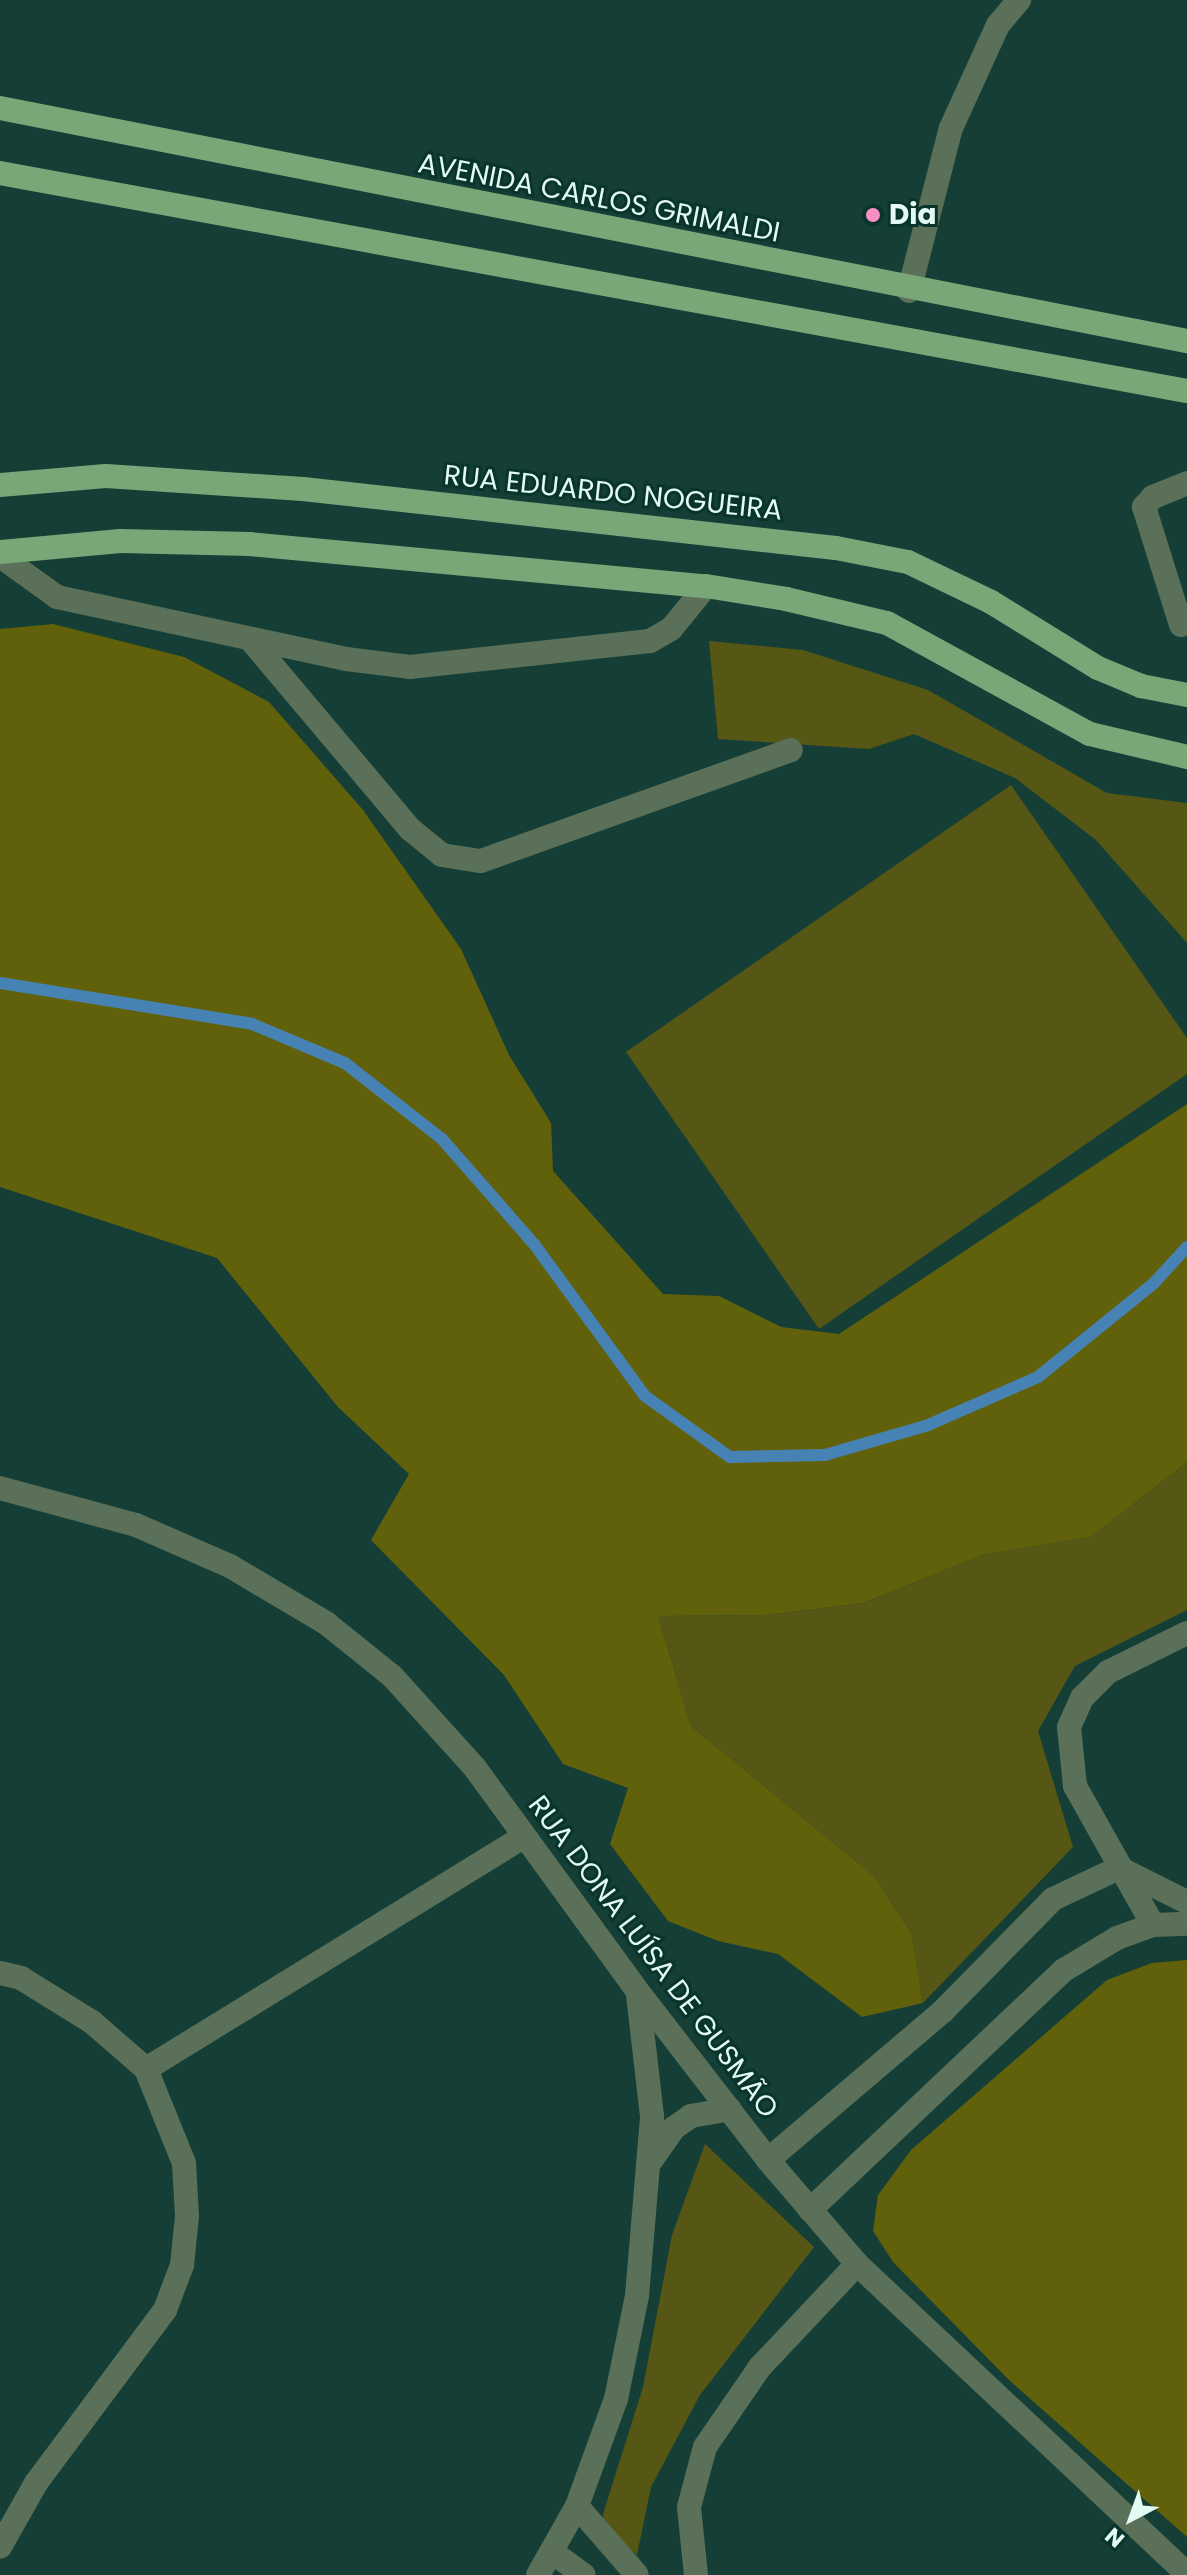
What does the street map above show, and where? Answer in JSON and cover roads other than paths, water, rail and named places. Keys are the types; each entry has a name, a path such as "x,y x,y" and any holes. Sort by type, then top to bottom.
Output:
{"main road":[{"name":"AVENIDA CARLOS GRIMALDI","path":"0,108 909,291 1187,341"},
{"path":"0,173 1187,391"},
{"name":"RUA EDUARDO NOGUEIRA","path":"0,485 106,476 303,489 836,548 908,562 991,602 1098,668 1141,686 1187,695"},
{"path":"0,554 120,541 249,544 706,586 887,623 1090,734 1187,757"}],"street":[{"path":"909,291 951,128 998,25 1019,0"},
{"path":"1181,625 1144,507 1153,497 1187,483"},
{"path":"0,554 57,597 250,639 410,667 650,641 671,629 706,586"},
{"path":"250,639 410,829 442,855 481,861 791,750"},
{"name":"RUA DONA LUÍSA DE GUSMÃO","path":"0,1488 136,1525 230,1566 303,1607 392,1676 438,1723 768,2160 857,2264 1159,2567 1187,2574"},
{"path":"1153,1925 1075,1786 1069,1727 1082,1698 1108,1672 1187,1633"},
{"path":"146,2069 523,1837"},
{"path":"1119,1868 1187,1902"},
{"path":"768,2160 943,2011 1053,1899 1119,1868"},
{"path":"810,2210 1064,1970 1117,1938 1153,1925 1187,1924"},
{"path":"0,1973 21,1978 92,2022 146,2069 184,2163 187,2216 182,2265 165,2310 36,2483 0,2547"},
{"path":"538,2575 577,2506 619,2384 637,2296 650,2162 647,2038 636,1989"},
{"path":"650,2162 683,2122 729,2109"},
{"path":"696,2575 689,2507 705,2447 760,2367 857,2264"},
{"path":"577,2506 637,2575"},
{"path":"552,2552 584,2575"}],"waterway":[{"path":"0,983 252,1024 345,1063 442,1139 534,1244 645,1396 730,1457 825,1455 928,1425 1038,1377 1154,1283 1187,1247"}],"place":[{"name":"Dia","path":"873,215"}]}
